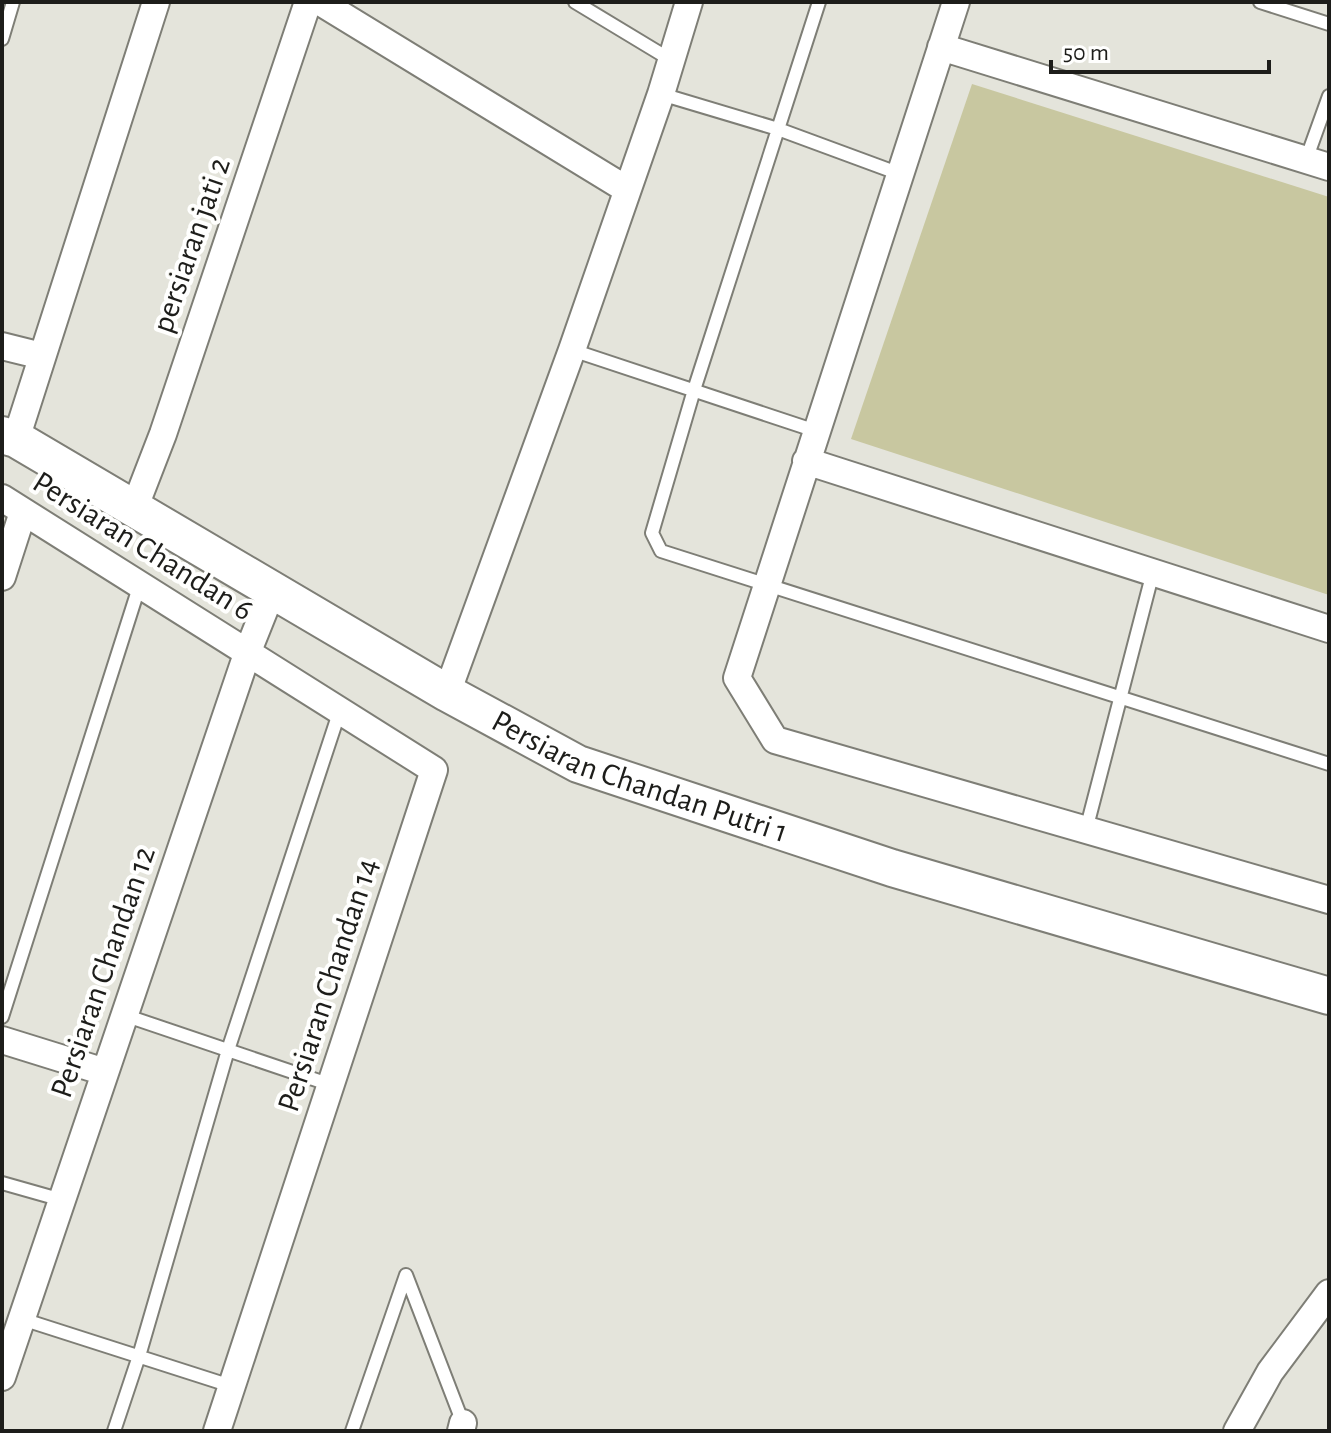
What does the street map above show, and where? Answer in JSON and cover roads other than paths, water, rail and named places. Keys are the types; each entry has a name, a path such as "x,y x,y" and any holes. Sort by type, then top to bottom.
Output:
{"street":[{"path":"9,437 42,356 156,2"},
{"name":"persiaran jati 2","path":"134,509 163,434 308,2"},
{"path":"320,2 626,189"},
{"path":"447,693 572,350 661,94 689,2"},
{"path":"956,2 737,678 775,740 1329,900"},
{"path":"941,47 1318,163"},
{"path":"2,346 42,356"},
{"name":"Persiaran Chandan Putri 1","path":"9,437 447,693 578,764 892,868 1329,996"},
{"path":"806,461 1329,629"},
{"path":"2,577 13,505"},
{"name":"Persiaran Chandan 6","path":"13,505 248,651"},
{"name":"Persiaran Chandan 12","path":"2,1377 12,1317 62,1200 248,651 272,591"},
{"name":"Persiaran Chandan 14","path":"217,1431 434,770 248,651"},
{"path":"2,1040 105,1072"},
{"path":"1237,1431 1270,1372 1329,1293"}],"lane":[{"path":"2,39 13,2"},
{"path":"575,2 671,60"},
{"path":"819,2 694,390 652,533 661,551 1329,764"},
{"path":"1260,2 1329,24"},
{"path":"661,94 778,129 900,174"},
{"path":"1318,163 1329,96"},
{"path":"572,350 816,431"},
{"path":"1086,830 1153,572"},
{"path":"2,1017 140,584"},
{"path":"114,1431 139,1356 228,1050 340,710"},
{"path":"124,1015 331,1085"},
{"path":"2,1183 62,1200"},
{"path":"352,1431 406,1275 464,1428"},
{"path":"12,1317 231,1386"}]}
